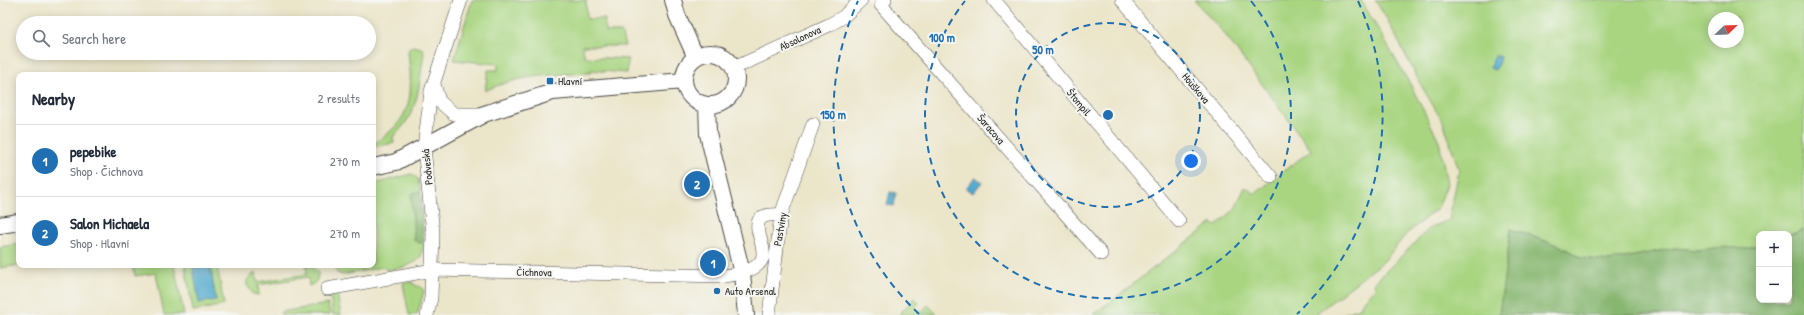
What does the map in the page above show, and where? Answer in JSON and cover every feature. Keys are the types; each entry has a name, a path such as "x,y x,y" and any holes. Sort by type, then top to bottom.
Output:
{"street":[{"name":"Podveská","path":"427,315 431,298 433,232 424,148 434,84 461,0"},
{"path":"673,0 677,15 694,51 698,56"},
{"name":"Absolonova","path":"734,68 829,25 843,17 861,0"},
{"name":"Štompil","path":"994,0 1179,222"},
{"name":"Houškova","path":"1122,0 1270,176"},
{"name":"Šaracova","path":"883,2 1101,254"},
{"path":"705,53 721,55 728,60 734,68 735,84 728,97 714,104 707,105 699,102 691,97 685,90 684,73 688,66 698,56 705,53"},
{"path":"376,166 396,162 484,114 553,92 684,82"},
{"path":"434,84 439,101 454,114 484,114"},
{"path":"707,105 708,134 742,273 746,315"},
{"name":"Pastviny","path":"769,315 781,215 813,124"},
{"path":"742,273 761,262 764,256 758,236 757,226 760,219 771,214 781,215"},
{"path":"0,225 16,222"},
{"name":"Čichnova","path":"327,289 433,270 724,276 742,273"}],"green space":[{"path":"472,0 586,0 587,19 605,19 604,27 606,27 606,32 621,32 625,46 582,46 585,57 628,59 627,73 590,70 591,73 561,74 522,79 485,91 488,70 498,70 498,64 454,60"},
{"path":"1194,0 1361,0 1411,86 1439,141 1447,184 1438,208 1407,233 1384,261 1314,315 1093,315 1212,223 1216,226 1235,209 1245,187 1255,194 1311,150 1223,32"},
{"path":"1375,0 1804,0 1804,230 1792,234 1792,231 1756,231 1756,246 1747,249 1723,247 1697,250 1674,248 1609,261 1582,258 1560,246 1511,229 1499,315 1342,315 1361,307 1362,302 1376,288 1374,283 1430,228 1449,220 1459,170 1444,124 1421,85 1387,19"},
{"path":"415,46 423,49 424,53 419,88 413,108 402,128 393,137 394,143 376,146 376,142 386,135 403,116 408,105 410,94 410,68 408,52 410,47"},
{"path":"412,174 418,179 421,195 419,192 419,243 424,242 421,256 417,261 405,267 388,270 382,267 343,275 337,273 334,268 376,268 376,183"},
{"path":"414,192 419,192 421,195 424,242 419,243 414,240 411,195"},
{"path":"1511,229 1560,246 1582,258 1609,261 1674,248 1697,250 1723,247 1747,249 1756,246 1756,303 1792,303 1792,234 1804,230 1804,315 1499,315"},
{"path":"16,244 16,265 0,268 0,247"},
{"path":"134,268 175,268 184,315 164,315 156,273 135,276"},
{"path":"186,268 193,268 216,300 211,268 218,268 224,305 193,311"},
{"path":"306,268 314,268 318,273 318,278 316,281 309,286 308,277 258,285 259,295 253,294 247,285 247,280 256,272 257,282 307,274"},
{"path":"413,282 413,284 422,288 424,291 417,315 409,315 403,283"},
{"path":"337,293 341,315 333,315 330,294"},
{"path":"914,298 919,303 915,307 921,312 928,305 937,314 899,315"},
{"path":"328,304 330,315 281,315 281,312"}],"water":[{"path":"1495,55 1501,57 1495,70 1490,68"},
{"path":"975,177 982,182 973,193 966,188"},
{"path":"890,192 896,193 894,206 887,205"},
{"path":"193,268 211,268 216,300 199,303"}],"place":[{"name":"Hlavní","path":"550,81"},
{"name":"Salon Michaela","path":"697,184"},
{"name":"pepebike","path":"713,263"},
{"name":"Auto Arsenal","path":"717,291"}]}
